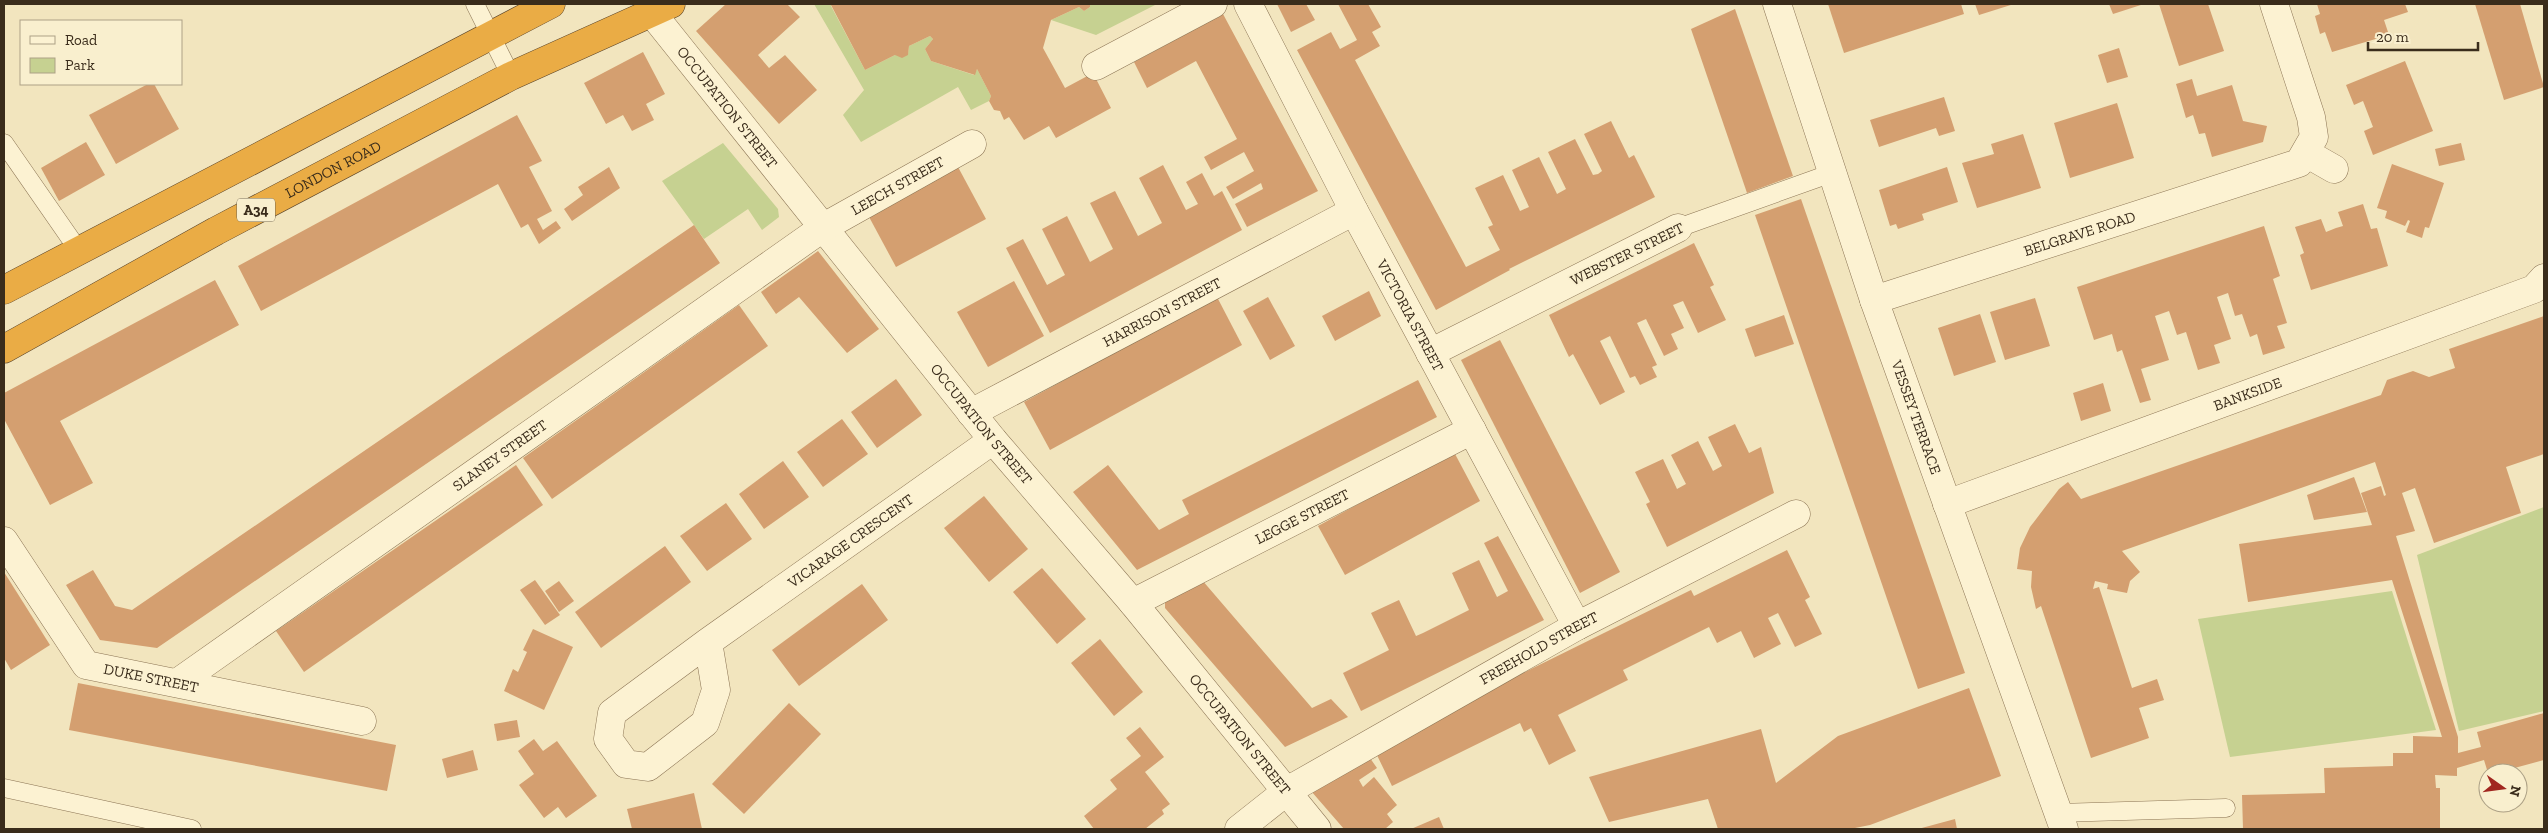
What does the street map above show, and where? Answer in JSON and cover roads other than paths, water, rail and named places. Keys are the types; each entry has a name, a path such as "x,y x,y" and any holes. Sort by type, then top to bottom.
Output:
{"highway":[{"path":"4,290 552,4"},
{"name":"LONDON ROAD","path":"4,350 216,231 511,76 661,8"}],"street":[{"path":"1096,66 1213,4"},
{"name":"VICTORIA STREET","path":"1248,4 1354,211 1576,626"},
{"name":"VESSEY TERRACE","path":"1777,4 1874,300 2061,821"},
{"path":"2274,4 2311,117 2314,137 2296,160 2334,169"},
{"name":"OCCUPATION STREET","path":"661,8 824,227 971,413 1133,603 1317,829"},
{"name":"LEECH STREET","path":"824,227 972,144"},
{"name":"BELGRAVE ROAD","path":"1874,300 2296,160"},
{"name":"HARRISON STREET","path":"971,413 1354,211"},
{"name":"SLANEY STREET","path":"177,683 824,227"},
{"name":"WEBSTER STREET","path":"1430,353 1678,228"},
{"name":"BANKSIDE","path":"1943,492 2534,290 2544,278"},
{"name":"LEGGE STREET","path":"1133,603 1472,430"},
{"name":"VICARAGE CRESCENT","path":"708,642 716,690 704,723 648,767 626,764 608,739 612,713 708,642 993,440"},
{"name":"FREEHOLD STREET","path":"1239,829 1287,791 1576,626 1796,514"},
{"name":"DUKE STREET","path":"4,541 86,664 362,721"}],"lane":[{"path":"475,4 511,76"},
{"path":"4,142 79,251"},
{"name":"WEBSTER STREET","path":"1678,228 1832,173"},
{"path":"4,788 192,829"},
{"path":"2061,821 2226,808"}]}
